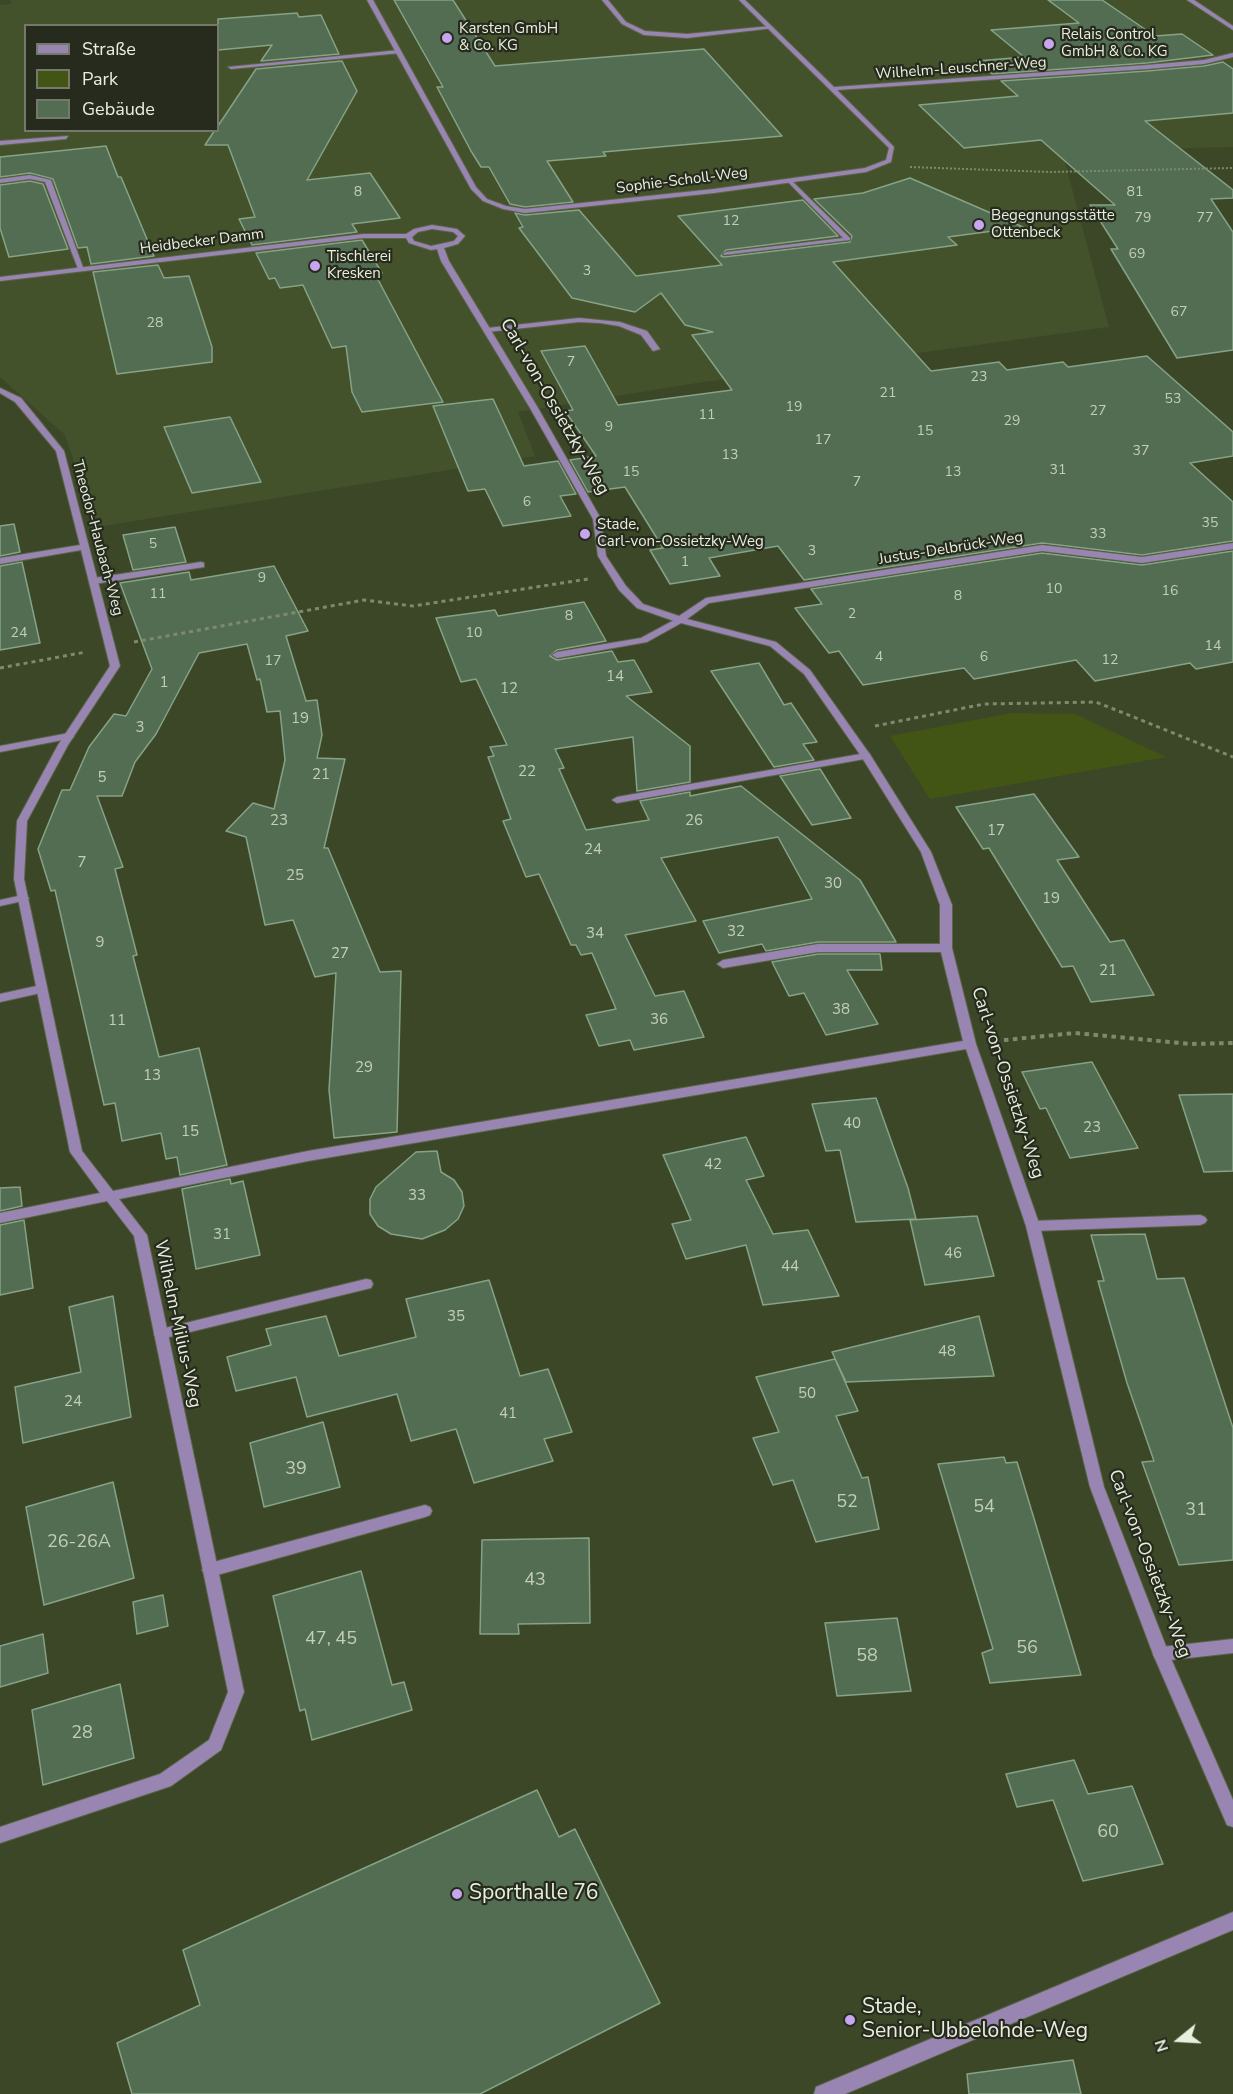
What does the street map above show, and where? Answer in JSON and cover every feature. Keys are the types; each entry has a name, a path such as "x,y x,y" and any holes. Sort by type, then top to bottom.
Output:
{"street":[{"name":"Sophie-Scholl-Weg","path":"370,0 473,188 485,200 505,207 525,211 548,210 790,181 866,170 889,161"},
{"path":"605,0 624,23 644,33 687,36 771,28"},
{"path":"742,0 892,148 889,161"},
{"path":"1190,0 1233,28"},
{"path":"231,68 399,52"},
{"name":"Wilhelm-Leuschner-Weg","path":"832,89 1147,67 1204,62 1233,55"},
{"path":"0,143 66,137"},
{"path":"0,181 30,177 48,180 82,269"},
{"path":"726,254 848,239 790,181"},
{"name":"Heidbecker Damm","path":"0,279 363,236 408,236 416,230 432,227 448,228 462,236 456,243 440,247 416,245 408,239 408,236"},
{"name":"Carl-von-Ossietzky-Weg","path":"440,247 444,261 597,519 602,556 622,588 640,606 680,620 772,644 807,672 866,756 926,852 946,905 946,948 970,1044 1033,1226 1097,1487 1161,1654 1233,1819"},
{"path":"486,330 579,320 600,321 620,324 644,333 656,349"},
{"name":"Theodor-Haubach-Weg","path":"0,390 18,400 60,451 111,647"},
{"name":"Justus-Delbrück-Weg","path":"557,655 644,640 680,620 706,601 1042,548 1086,551 1142,560 1233,546"},
{"path":"0,561 85,547"},
{"path":"94,581 201,565"},
{"name":"Wilhelm-Milius-Weg","path":"0,1835 165,1780 215,1745 236,1692 140,1235 76,1152 19,879 22,821 69,736 115,666 111,647"},
{"path":"0,749 69,736"},
{"path":"617,800 866,756"},
{"path":"0,903 23,898"},
{"path":"723,964 818,948 946,948"},
{"path":"0,998 41,989"},
{"path":"0,1218 308,1156 970,1044"},
{"path":"1033,1226 1200,1220"},
{"path":"161,1334 366,1284"},
{"path":"210,1570 425,1511"},
{"path":"1161,1654 1233,1646"},
{"path":"823,2094 1233,1921"}],"path":[{"path":"889,161 918,169 1026,171 1233,168"},
{"path":"0,668 364,600 413,606 613,575"},
{"path":"848,732 984,704 1096,702 1233,757"},
{"path":"970,1044 1028,1036 1075,1033 1191,1044 1233,1043"}],"shaded area":[{"path":"10,0 1233,0 1233,147 1062,151 1109,327 697,383 518,412 535,456 97,527 65,435 0,377 0,5 11,4"}],"green space":[{"path":"1012,713 1075,714 1166,757 930,799 890,736"}],"building":[{"path":"394,0 453,0 495,66 704,49 782,136 603,152 606,156 547,161 573,202 525,207 510,204 489,167 481,167 471,151 437,87 443,87"},
{"path":"1048,0 1102,0 1155,36 1182,34 1213,55 1147,63 992,74 977,61 1024,57 991,30 1079,23"},
{"path":"297,13 299,17 321,15 339,54 261,61 272,45 219,50 218,19"},
{"path":"342,61 357,91 307,180 370,173 400,218 352,224 357,232 252,245 239,219 255,217 228,145 205,145 214,132 219,132 219,124 256,69"},
{"path":"1223,62 1233,69 1233,113 1145,121 1233,190 1233,198 1211,199 1233,232 1233,350 1177,358 1111,249 1118,249 1090,205 1115,205 1041,140 964,148 919,105 1018,96 1001,81 1147,71"},
{"path":"106,146 154,256 91,264 87,247 78,248 53,179 30,173 0,177 0,157"},
{"path":"910,178 1023,227 948,237 957,245 833,262 931,371 999,362 1007,370 1063,362 1068,367 1147,356 1233,432 1233,456 1190,463 1233,502 1233,541 1142,555 1042,543 804,580 778,546 709,558 720,576 670,584 650,550 663,548 625,487 588,492 570,460 596,456 565,411 573,410 541,351 585,346 618,405 732,390 692,335 713,332 685,325 661,293 635,312 572,298 519,228 523,227 515,213 525,215 579,210 636,276 722,265 678,216 803,200 838,236 726,250 721,256 850,242 852,236 814,199 863,193"},
{"path":"30,181 43,184 68,249 9,257 0,228 0,185"},
{"path":"362,240 382,273 375,274 443,402 362,412 352,392 346,346 332,348 303,285 280,288 275,278 269,279 256,253"},
{"path":"158,265 164,278 189,276 212,347 212,362 117,374 93,272"},
{"path":"493,399 524,466 558,461 576,494 560,496 571,516 503,526 485,489 468,491 433,406"},
{"path":"230,417 261,482 192,493 164,427"},
{"path":"14,524 20,552 0,556 0,526"},
{"path":"175,527 186,562 133,570 123,535"},
{"path":"1233,551 1233,662 1196,669 1190,663 1095,681 1076,660 974,679 964,668 863,685 839,651 829,653 795,608 822,604 811,589 1042,553 1142,565"},
{"path":"22,562 40,643 0,650 0,566"},
{"path":"274,566 308,631 286,636 306,701 317,700 322,735 317,758 345,759 324,848 328,848 380,972 401,971 397,1132 334,1138 329,1090 336,973 315,977 293,920 265,925 246,837 226,831 253,803 274,809 285,760 280,711 267,712 260,679 257,680 247,644 199,653 156,734 135,762 122,796 97,796 123,867 115,869 137,955 133,956 159,1057 199,1048 227,1165 180,1175 177,1157 166,1159 161,1133 122,1141 115,1103 104,1105 55,890 51,891 38,849 62,790 70,790 89,747 114,714 126,716 152,669 120,583 189,572 191,580"},
{"path":"584,602 606,641 557,650 550,656 557,660 612,651 618,662 634,660 652,692 626,696 690,746 690,782 637,791 633,737 555,749 564,768 559,769 586,830 649,820 640,801 690,792 690,796 741,786 860,880 896,942 818,942 766,951 762,944 719,953 703,921 812,899 778,837 661,858 696,921 625,935 655,996 684,991 704,1037 634,1050 630,1040 599,1046 586,1015 616,1009 592,953 581,955 576,945 571,945 539,874 526,877 503,821 511,819 488,757 494,756 490,747 507,745 476,679 461,682 436,618 495,610 498,616"},
{"path":"759,663 784,705 791,703 817,742 803,744 814,760 774,767 711,671"},
{"path":"820,769 851,818 812,825 780,776"},
{"path":"1034,794 1079,857 1057,860 1110,942 1124,940 1154,995 1091,1002 1073,966 1062,967 989,848 983,849 956,807"},
{"path":"818,954 880,954 882,970 847,970 878,1024 826,1035 804,993 789,996 772,962"},
{"path":"1092,1062 1138,1148 1070,1158 1046,1108 1040,1109 1022,1072"},
{"path":"1233,1094 1233,1171 1204,1172 1179,1095"},
{"path":"876,1098 908,1188 916,1219 856,1222 840,1150 826,1151 812,1104"},
{"path":"746,1137 764,1176 746,1180 773,1234 808,1230 839,1296 763,1305 746,1245 686,1259 672,1224 691,1220 663,1155"},
{"path":"437,1151 441,1172 454,1180 462,1192 464,1206 458,1219 445,1230 422,1239 391,1234 378,1226 370,1214 370,1199 376,1187 416,1152"},
{"path":"230,1179 231,1184 243,1181 260,1255 196,1269 182,1189"},
{"path":"20,1187 22,1206 0,1211 0,1188"},
{"path":"977,1216 994,1276 925,1285 910,1220"},
{"path":"24,1220 33,1288 0,1295 0,1225"},
{"path":"1145,1234 1157,1279 1184,1278 1233,1428 1233,1560 1179,1565 1142,1462 1154,1461 1127,1383 1098,1281 1104,1281 1091,1235"},
{"path":"489,1280 520,1376 548,1369 572,1432 544,1439 553,1461 474,1483 456,1429 411,1441 397,1394 307,1417 296,1377 236,1391 227,1357 271,1345 266,1329 326,1316 339,1356 416,1337 406,1299"},
{"path":"113,1296 131,1417 23,1443 15,1387 81,1372 69,1307"},
{"path":"979,1316 994,1376 846,1382 832,1352"},
{"path":"835,1359 858,1411 836,1416 862,1478 868,1477 879,1529 816,1542 793,1480 773,1485 753,1438 779,1432 756,1377"},
{"path":"323,1422 340,1487 264,1507 250,1443"},
{"path":"1004,1457 1006,1463 1017,1462 1081,1675 990,1683 982,1653 993,1649 938,1464"},
{"path":"113,1482 134,1578 44,1605 26,1507"},
{"path":"589,1538 590,1623 518,1624 519,1634 480,1634 482,1540"},
{"path":"361,1571 392,1685 404,1682 412,1710 312,1740 305,1709 300,1711 273,1596"},
{"path":"163,1595 168,1626 137,1634 133,1602"},
{"path":"897,1618 911,1691 837,1696 825,1623"},
{"path":"43,1634 48,1673 0,1687 0,1646"},
{"path":"120,1684 134,1758 43,1785 32,1710"},
{"path":"1074,1760 1088,1794 1132,1786 1163,1864 1083,1881 1053,1800 1017,1807 1006,1774"},
{"name":"Sporthalle 76","path":"537,1790 559,1837 575,1829 660,2003 480,2094 132,2094 117,2043 200,2005 183,1950"},
{"path":"1073,2060 1081,2094 969,2094 967,2074"}],"place":[{"name":"Karsten GmbH & Co. KG","path":"447,38"},
{"name":"Relais Control GmbH & Co. KG","path":"1049,44"},
{"name":"Begegnungsstätte Ottenbeck","path":"979,225"},
{"name":"Tischlerei Kresken","path":"315,266"},
{"name":"Stade, Carl-von-Ossietzky-Weg","path":"585,534"},
{"name":"Sporthalle 76","path":"457,1894"},
{"name":"Stade, Senior-Ubbelohde-Weg","path":"850,2020"}]}
